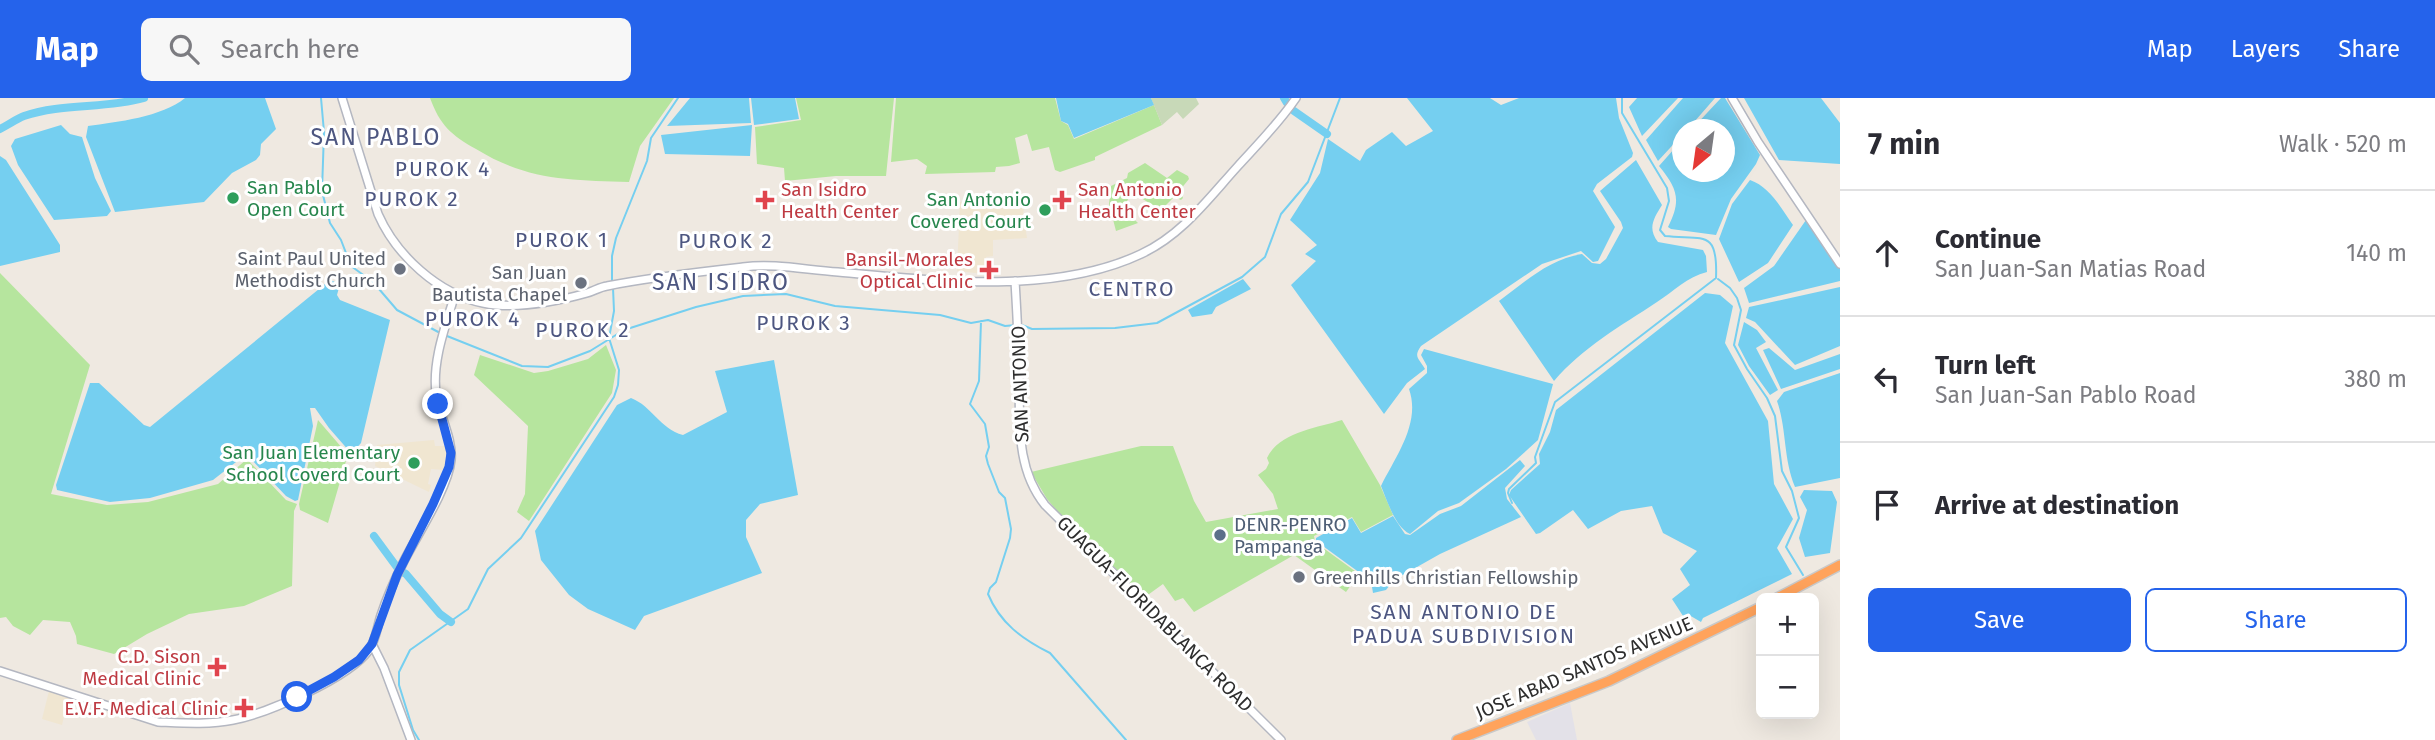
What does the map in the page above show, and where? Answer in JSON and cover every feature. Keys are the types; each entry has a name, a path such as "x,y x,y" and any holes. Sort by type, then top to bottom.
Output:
{"highway":[{"path":"1787,593 1840,565"},
{"name":"JOSE ABAD SANTOS AVENUE","path":"1457,740 1609,681 1756,609"}],"main road":[{"path":"342,98 358,156 384,229 408,258 455,294 484,303 512,306 545,302 613,285 744,266 775,265 892,277 1015,281 1091,271 1140,254 1174,235 1276,125 1296,98"},
{"path":"1732,98 1758,142 1840,264"},
{"name":"SAN ANTONIO","path":"1015,281 1019,436 1032,486"},
{"path":"0,671 158,722 232,720 276,706 313,689 362,657 372,644 399,571 437,496 451,461 436,391 442,339 455,294"},
{"name":"GUAGUA-FLORIDABLANCA ROAD","path":"1032,486 1045,505 1280,740"},
{"path":"372,644 411,740"}],"shaded area":[{"path":"1025,201 1022,222 1025,224 1027,238 993,240 993,256 986,257 985,274 957,271 960,202"},
{"path":"434,440 435,446 446,446 445,470 431,469 429,492 375,466 377,445"},
{"path":"49,691 69,696 62,725 42,719"},
{"path":"1570,703 1577,740 1536,740 1527,722"}],"green space":[{"path":"430,98 674,98 640,146 629,182 550,177 495,160 453,134 442,122"},
{"path":"796,98 894,98 886,176 836,176 785,181 784,168 757,164 755,127 801,120"},
{"path":"896,98 1055,98 1061,121 1068,125 1074,139 1154,105 1162,125 1095,157 1095,160 1060,172 1055,170 1049,147 1032,151 1027,134 1015,138 1020,163 996,167 995,172 925,174 927,166 917,159 891,162"},
{"path":"1151,98 1196,98 1199,104 1183,119 1177,112 1162,125"},
{"path":"1145,163 1167,178 1177,170 1188,176 1189,179 1180,190 1183,198 1181,200 1174,197 1161,210 1136,195 1131,197 1127,200 1124,212 1126,217 1131,216 1138,223 1116,231 1109,204 1111,186 1127,178 1128,173"},
{"path":"0,273 90,365 51,494 107,505 148,502 218,484 247,459 286,500 297,504 294,511 292,586 244,606 189,614 147,634 114,654 77,644 70,622 43,620 30,635 13,626 6,617 0,618"},
{"path":"606,345 616,370 612,393 529,521 517,512 525,494 528,426 474,375 480,355 534,373 588,359"},
{"path":"318,420 349,456 328,523 300,510 299,504"},
{"path":"1342,420 1380,485 1393,515 1361,532 1352,517 1314,536 1315,542 1359,574 1346,592 1294,555 1194,612 1183,598 1175,601 1163,584 1145,597 1064,519 1047,499 1031,472 1141,446 1173,446 1194,501 1206,522 1278,509 1273,494 1258,475 1266,469 1269,463 1267,458 1273,449 1280,442 1300,432"}],"water":[{"path":"185,98 265,98 276,129 261,144 260,155 256,160 232,173 204,202 115,212 86,137 88,126 152,114"},
{"path":"690,98 749,98 751,123 667,126"},
{"path":"751,98 795,98 799,119 754,125"},
{"path":"1056,98 1151,98 1154,105 1074,138 1068,124 1061,121"},
{"path":"1407,98 1490,98 1501,105 1519,98 1616,98 1619,118 1633,153 1632,157 1597,184 1593,191 1615,227 1598,261 1593,262 1581,251 1542,264 1421,346 1417,355 1425,369 1407,383 1384,414 1291,285 1316,261 1305,254 1317,245 1290,220 1320,173 1328,139 1360,161 1366,150 1392,132 1406,146 1433,131"},
{"path":"1637,98 1678,98 1642,136 1629,107"},
{"path":"1683,98 1715,98 1697,119 1672,119 1672,146 1658,161 1646,140"},
{"path":"1721,98 1725,98 1760,155 1731,199 1716,235 1668,227 1675,209 1676,195 1659,166 1672,151 1672,182 1735,182 1735,119 1701,119"},
{"path":"1744,98 1821,98 1840,123 1840,164 1779,160"},
{"path":"61,125 70,134 82,137 95,178 111,211 107,216 54,220 18,165 11,146 15,139"},
{"path":"752,125 750,156 665,154 661,135"},
{"path":"0,156 6,160 60,245 60,252 0,266"},
{"path":"1636,160 1662,205 1652,228 1658,242 1703,250 1707,272 1687,281 1603,338 1577,358 1554,381 1499,301 1538,272 1559,261 1582,254 1592,263 1600,264 1606,259 1623,228 1600,191"},
{"path":"1750,180 1769,193 1793,225 1768,263 1739,282 1719,239 1732,204"},
{"path":"1806,220 1840,269 1840,281 1749,303 1744,288 1774,266"},
{"path":"1243,279 1251,289 1216,307 1212,314 1192,317 1188,310"},
{"path":"330,280 340,284 337,295 340,300 390,320 361,443 354,451 350,452 315,408 310,408 313,426 298,500 286,496 245,455 213,480 150,498 110,502 57,490 56,485 90,383 99,383 144,425 150,427"},
{"path":"1840,287 1840,346 1795,365 1755,322 1746,318 1749,307"},
{"path":"1705,293 1720,295 1733,306 1725,343 1768,421 1774,484 1793,519 1777,548 1792,574 1703,618 1701,622 1689,615 1685,619 1672,599 1690,585 1680,569 1697,551 1663,533 1652,506 1621,511 1588,529 1573,510 1536,534 1509,495 1511,490 1540,464 1539,454 1550,432 1556,410"},
{"path":"1744,322 1757,330 1766,342 1756,348 1778,390 1770,395 1738,345"},
{"path":"1769,348 1795,370 1840,354 1840,369 1781,389 1763,350"},
{"path":"1424,349 1553,384 1538,440 1506,469 1459,503 1438,511 1410,534 1400,526 1381,486 1400,451 1409,427 1412,402 1409,389 1427,373 1427,366 1421,355"},
{"path":"774,360 798,495 760,504 746,520 746,537 762,573 644,616 635,630 588,609 569,595 541,560 535,531 617,405 631,398 645,406 668,428 683,435 727,412 715,371"},
{"path":"1840,373 1840,478 1795,487 1777,401 1784,392"},
{"path":"1520,460 1525,466 1505,488 1507,499 1521,517 1440,554 1394,580 1386,590 1373,593 1371,581 1316,541 1316,538 1352,518 1361,533 1393,516 1405,534 1410,535 1440,514 1461,506"},
{"path":"1804,490 1832,491 1837,502 1830,553 1805,557 1799,538 1807,510 1800,497"}],"waterway":[{"path":"0,129 21,117 38,112 144,98"},
{"path":"321,98 324,132 322,191 330,223 341,240 351,266 373,282 397,310 442,334"},
{"path":"612,283 612,256 616,238 647,161 651,138 678,98"},
{"path":"1284,98 1287,103"},
{"path":"1022,325 1032,329 1115,328 1157,323 1242,277 1265,257 1281,214 1308,182 1340,98"},
{"path":"1512,503 1509,489 1536,463 1535,457 1555,402 1716,278 1716,262 1711,244 1699,238 1665,236 1660,230 1669,201 1667,188 1622,113 1622,98"},
{"path":"1739,103 1745,113"},
{"path":"1294,111 1327,134"},
{"path":"1718,279 1730,288 1741,310 1734,345 1775,416 1782,471 1792,491 1799,518 1786,547 1803,575"},
{"path":"419,740 413,730 399,685 399,672 410,650 468,609 488,569 521,538 614,397 619,370 609,338 614,311 613,288"},
{"path":"447,336 522,366 548,367 590,351 624,330 696,307 743,296 786,294 835,306 940,315 971,323 988,320 1005,326 1016,325"},
{"path":"981,321 979,381 970,404 985,424 989,447 986,456 999,492 1005,498 1011,529 996,582 988,594 1006,622 1021,636 1050,653 1126,740"},
{"path":"374,536 399,570 406,574 440,614 451,622"}],"place":[{"name":"San Pablo Open Court","path":"233,198"},
{"name":"San Isidro Health Center","path":"765,200"},
{"name":"San Antonio Health Center","path":"1062,200"},
{"name":"San Antonio Covered Court","path":"1045,210"},
{"name":"Saint Paul United Methodist Church","path":"400,269"},
{"name":"Bansil-Morales Optical Clinic","path":"989,270"},
{"name":"San Juan Bautista Chapel","path":"581,283"},
{"name":"San Juan Elementary School Coverd Court","path":"414,463"},
{"name":"DENR-PENRO Pampanga","path":"1220,535"},
{"name":"Greenhills Christian Fellowship","path":"1299,577"},
{"name":"C.D. Sison Medical Clinic","path":"217,667"},
{"name":"E.V.F. Medical Clinic","path":"244,708"}],"district":[{"name":"SAN PABLO","path":"376,137"},
{"name":"PUROK 4","path":"443,169"},
{"name":"PUROK 2","path":"412,199"},
{"name":"PUROK 1","path":"562,240"},
{"name":"PUROK 2","path":"726,241"},
{"name":"SAN ISIDRO","path":"721,282"},
{"name":"CENTRO","path":"1132,289"},
{"name":"PUROK 4","path":"473,319"},
{"name":"PUROK 3","path":"804,323"},
{"name":"PUROK 2","path":"583,330"},
{"name":"SAN ANTONIO DE PADUA SUBDIVISION","path":"1464,624"}],"route":[{"path":"297,697 359,660 372,644 397,575 441,488 451,461 438,404"}]}
